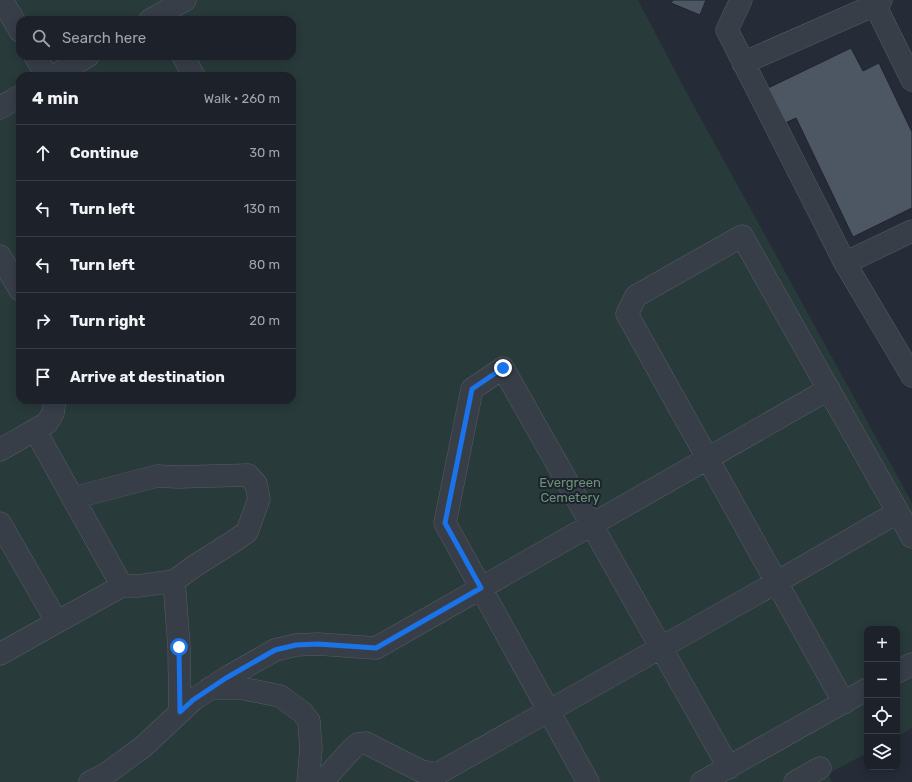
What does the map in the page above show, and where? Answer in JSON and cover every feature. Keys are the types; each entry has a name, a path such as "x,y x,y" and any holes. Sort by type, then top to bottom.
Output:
{"lane":[{"path":"2,0 16,24"},
{"path":"156,14 186,0"},
{"path":"741,0 727,30 845,263 912,376"},
{"path":"743,63 878,3 912,80"},
{"path":"37,60 45,72"},
{"path":"61,72 81,60"},
{"path":"185,60 192,72"},
{"path":"0,108 16,98"},
{"path":"845,263 912,231"},
{"path":"844,703 627,314 636,296 742,236 912,537"},
{"path":"0,256 14,284"},
{"path":"588,782 445,523 472,389 503,368 729,768"},
{"path":"90,782 106,774 144,746 193,700 226,678 275,650 296,645 318,644 376,648 829,389"},
{"path":"0,450 47,423 53,413 54,404"},
{"path":"35,430 122,586"},
{"path":"0,654 122,586 138,586 174,580 247,532 259,499 256,484 248,475 178,477 157,476 73,498"},
{"path":"322,782 352,749 358,744 366,743 421,771 437,774 898,512"},
{"path":"0,523 57,622"},
{"path":"174,580 179,647 180,712"},
{"path":"900,670 912,664"},
{"path":"210,688 240,688 280,696 302,712 309,721 311,749 308,782"},
{"path":"702,782 864,692"},
{"path":"795,782 820,768"}],"green space":[{"name":"Evergreen Cemetery","path":"0,0 638,0 683,86 912,503 912,728 900,734 900,626 864,626 864,755 828,774 832,782 0,782"}],"building":[{"path":"673,0 706,0 700,15 671,3"},
{"path":"851,48 863,71 879,63 912,132 912,208 853,237 796,118 783,124 766,89"}],"route":[{"path":"179,647 180,712 193,700 226,678 275,650 296,645 318,644 376,648 481,588 445,523 472,389 503,368"}]}
